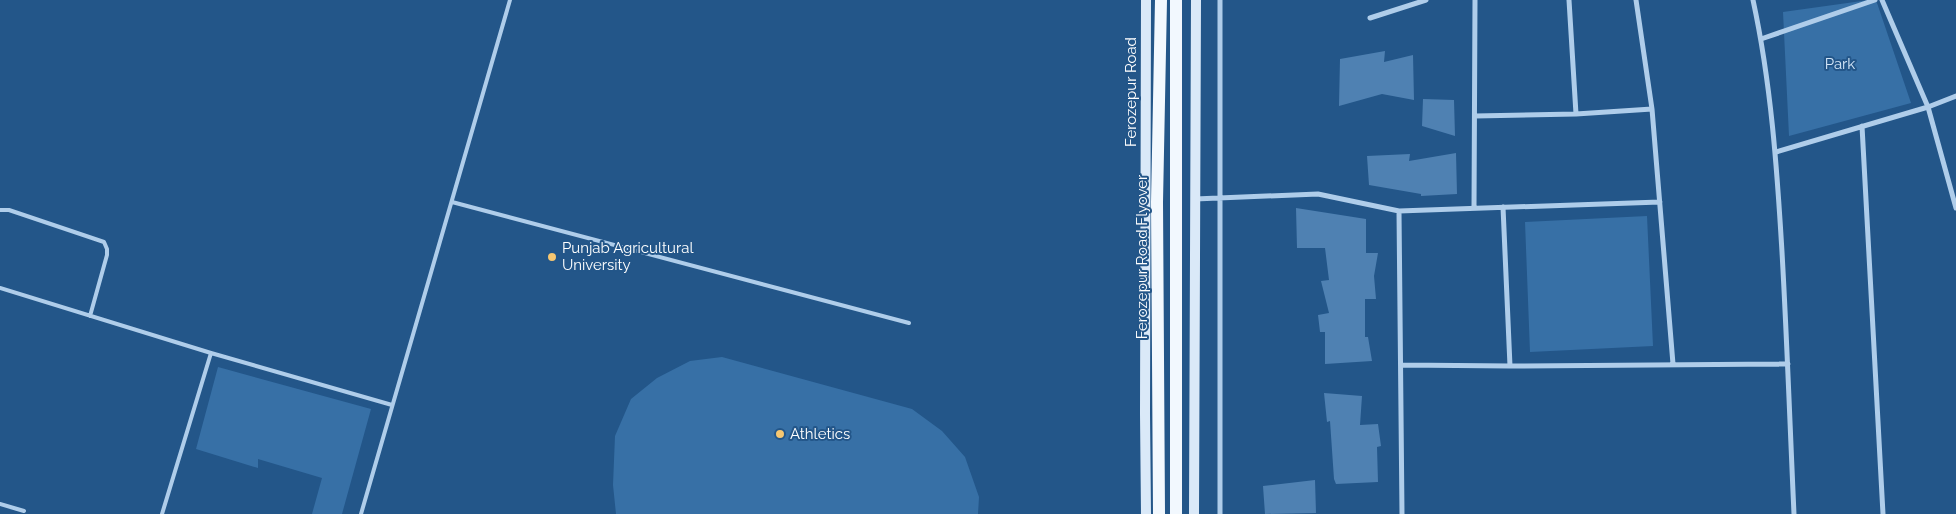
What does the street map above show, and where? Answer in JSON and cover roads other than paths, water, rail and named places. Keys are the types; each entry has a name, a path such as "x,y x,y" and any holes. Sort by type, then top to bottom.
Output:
{"main road":[{"name":"Ferozepur Road","path":"1146,0 1146,514"},
{"name":"Ferozepur Road Flyover","path":"1160,514 1157,202 1161,0"},
{"path":"1176,0 1176,514"},
{"path":"1194,514 1196,0"}],"street":[{"path":"1220,0 1220,514"},
{"path":"1370,18 1426,0"},
{"path":"1474,208 1475,0"},
{"path":"1569,0 1576,114"},
{"path":"1636,0 1652,109 1674,364"},
{"path":"1753,0 1761,39 1776,152 1794,514"},
{"path":"1761,39 1875,0"},
{"path":"1882,0 1928,107 1956,208"},
{"path":"1776,152 1928,107 1956,96"},
{"path":"1475,116 1576,114 1652,109"},
{"path":"1862,126 1883,514"},
{"path":"1195,199 1318,194 1399,211 1660,202"},
{"path":"1503,207 1510,366"},
{"path":"1399,211 1402,514"},
{"path":"1402,365 1788,364"}],"lane":[{"path":"361,514 510,0"},
{"path":"452,202 909,323"},
{"path":"0,210 9,210 104,242 107,255 90,316"},
{"path":"0,288 211,353 392,405"},
{"path":"162,514 211,353"},
{"path":"0,504 24,511"}],"place":[{"name":"Punjab Agricultural University","path":"552,257"},
{"name":"Athletics","path":"780,434"}],"park label":[{"name":"Park","path":"1840,64"}]}
